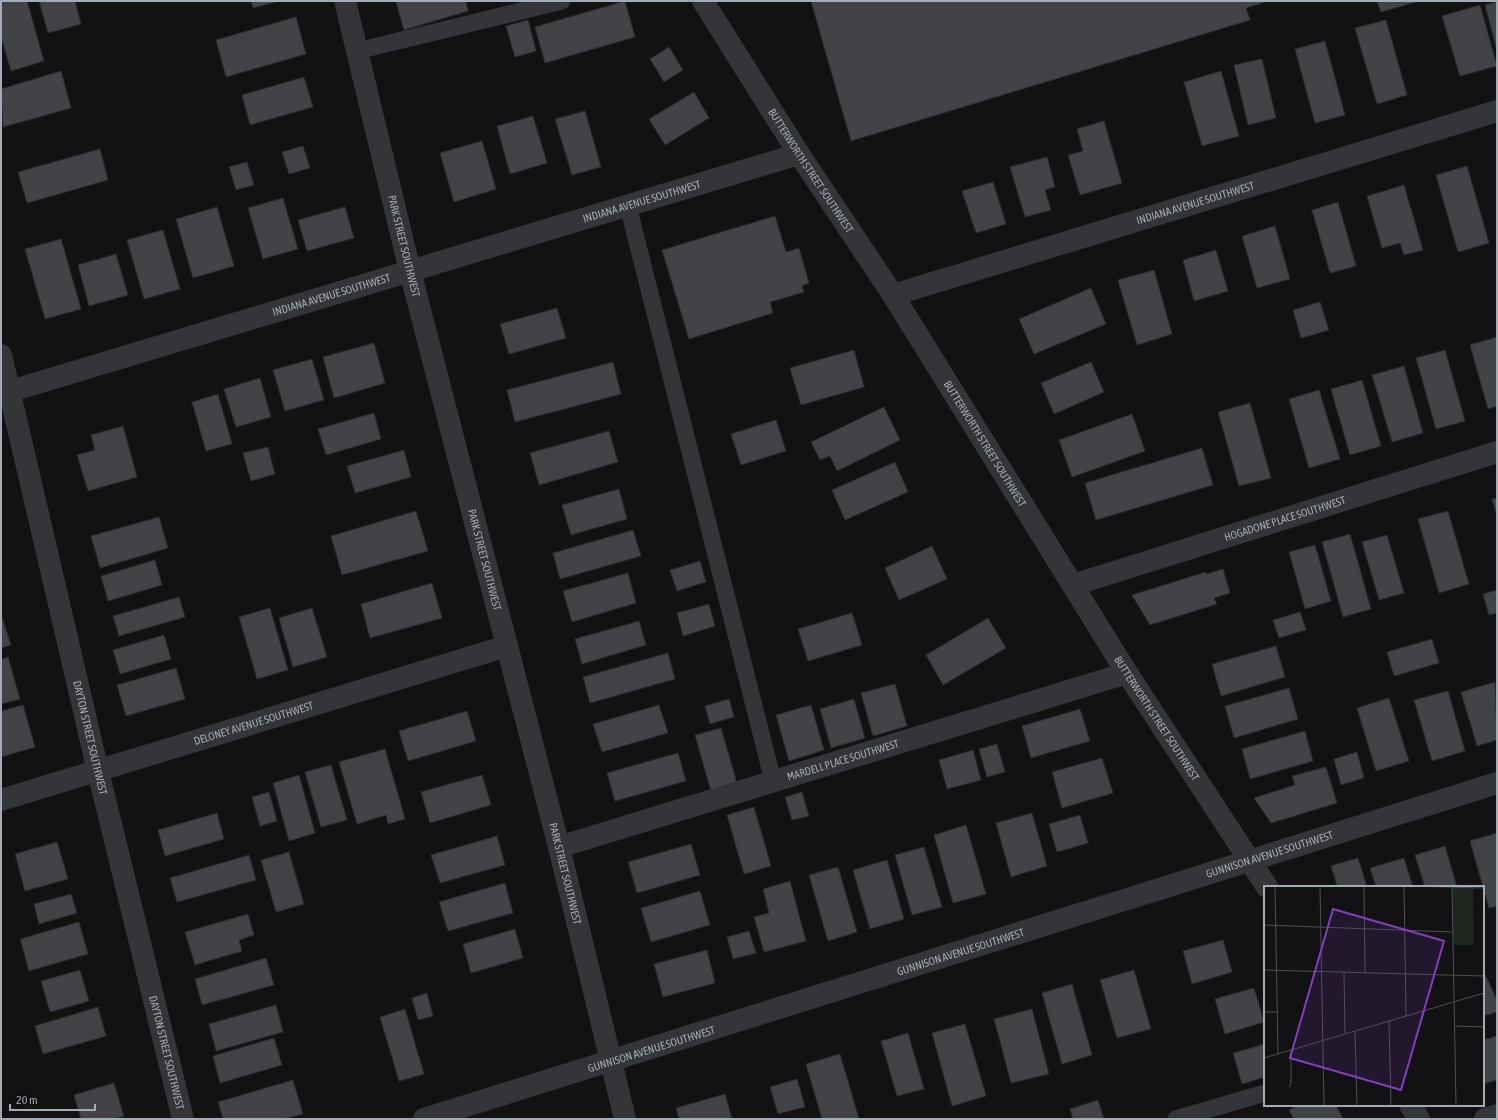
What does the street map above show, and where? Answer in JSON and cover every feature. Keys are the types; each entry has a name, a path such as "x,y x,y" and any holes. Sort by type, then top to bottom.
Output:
{"street":[{"name":"PARK STREET SOUTHWEST","path":"345,1 410,271 559,847 625,1119"},
{"name":"BUTTERWORTH STREET SOUTHWEST","path":"703,1 799,154 893,295 1127,673 1266,886"},
{"name":"INDIANA AVENUE SOUTHWEST","path":"893,295 1497,111"},
{"name":"INDIANA AVENUE SOUTHWEST","path":"6,392 799,154"},
{"name":"DAYTON STREET SOUTHWEST","path":"1,355 6,392 183,1119"},
{"name":"HOGADONE PLACE SOUTHWEST","path":"1073,585 1497,452"},
{"name":"DELONEY AVENUE SOUTHWEST","path":"1,800 506,646"},
{"name":"MARDELL PLACE SOUTHWEST","path":"559,847 1127,673"},
{"name":"GUNNISON AVENUE SOUTHWEST","path":"424,1119 611,1062 1249,860 1497,784"},
{"path":"1411,1106 1419,1119"},
{"path":"1485,1119 1497,1115"}],"lane":[{"path":"357,51 562,1"},
{"path":"628,206 773,781"},
{"path":"1176,1119 1264,1093"}],"building":[{"path":"1,1 27,1 44,61 11,71 1,37"},
{"path":"39,1 75,1 81,24 48,33"},
{"path":"251,1 280,1 253,8"},
{"path":"466,1 468,11 404,30 396,2"},
{"path":"625,1 635,37 545,63 535,27"},
{"path":"811,1 1268,1 1246,8 1250,20 851,141"},
{"path":"1377,1 1416,1 1416,2 1381,12"},
{"path":"1497,2 1497,51 1485,5"},
{"path":"1480,5 1497,66 1460,76 1442,16"},
{"path":"296,17 306,54 226,77 216,40"},
{"path":"528,20 536,51 515,57 506,26"},
{"path":"1386,20 1407,95 1377,104 1355,28"},
{"path":"1325,41 1345,115 1315,123 1295,49"},
{"path":"669,47 683,70 664,82 650,59"},
{"path":"1262,59 1276,118 1248,125 1234,65"},
{"path":"61,71 71,108 3,127 1,89"},
{"path":"1221,71 1239,136 1202,146 1184,82"},
{"path":"304,77 313,107 250,125 242,95"},
{"path":"694,92 709,118 665,145 649,119"},
{"path":"585,111 601,167 572,175 555,119"},
{"path":"533,116 547,163 510,174 497,126"},
{"path":"1104,121 1122,183 1080,195 1068,155 1083,151 1077,129"},
{"path":"482,141 496,189 454,202 440,153"},
{"path":"303,146 310,168 289,174 282,152"},
{"path":"100,149 108,180 27,203 18,172"},
{"path":"1047,157 1055,187 1045,190 1051,210 1025,217 1010,167"},
{"path":"247,162 254,185 236,190 229,167"},
{"path":"1467,166 1489,243 1458,252 1436,175"},
{"path":"993,182 1006,224 976,233 962,191"},
{"path":"1404,185 1423,250 1404,255 1400,243 1382,248 1367,196"},
{"path":"283,198 298,249 263,259 248,208"},
{"path":"1338,202 1356,266 1330,273 1312,210"},
{"path":"217,207 234,266 193,278 176,219"},
{"path":"345,207 354,238 307,251 298,220"},
{"path":"775,216 786,252 799,248 809,283 802,286 804,292 770,302 773,313 689,339 662,250"},
{"path":"1275,226 1290,279 1257,288 1242,236"},
{"path":"163,230 180,289 144,299 127,240"},
{"path":"61,239 81,309 45,319 25,249"},
{"path":"1216,250 1228,291 1194,301 1183,260"},
{"path":"116,254 128,295 89,306 78,265"},
{"path":"1154,270 1172,334 1137,345 1118,280"},
{"path":"1091,288 1106,324 1034,354 1019,319"},
{"path":"1320,302 1329,330 1301,338 1293,310"},
{"path":"557,308 566,338 509,354 500,324"},
{"path":"1497,337 1497,406 1488,409 1470,345"},
{"path":"374,343 385,383 334,398 323,357"},
{"path":"854,350 864,387 801,405 790,368"},
{"path":"1445,350 1465,421 1436,429 1416,358"},
{"path":"312,359 324,400 285,411 273,370"},
{"path":"613,362 621,394 515,422 507,390"},
{"path":"1091,362 1104,392 1054,414 1041,383"},
{"path":"1404,366 1423,433 1392,442 1372,375"},
{"path":"260,378 271,417 236,427 224,389"},
{"path":"1362,380 1381,446 1350,455 1331,389"},
{"path":"1319,390 1340,459 1309,468 1289,399"},
{"path":"218,394 232,444 206,451 192,402"},
{"path":"1250,403 1271,478 1239,486 1218,412"},
{"path":"884,407 900,440 837,471 830,456 820,460 811,442"},
{"path":"374,413 381,439 326,455 318,429"},
{"path":"1132,414 1145,451 1072,477 1059,440"},
{"path":"776,420 786,451 741,465 731,434"},
{"path":"123,426 137,477 88,491 77,455 95,450 91,435"},
{"path":"609,431 618,462 539,485 530,453"},
{"path":"268,447 275,474 251,481 243,453"},
{"path":"1202,448 1213,485 1096,520 1085,483"},
{"path":"404,450 411,477 355,493 347,466"},
{"path":"895,462 908,492 845,520 832,490"},
{"path":"619,489 627,519 571,535 562,505"},
{"path":"1497,498 1497,517 1492,499"},
{"path":"416,511 428,551 342,575 331,536"},
{"path":"1448,511 1469,584 1439,593 1418,519"},
{"path":"159,517 168,548 100,568 91,536"},
{"path":"633,530 641,556 560,579 553,553"},
{"path":"1350,534 1371,609 1343,617 1322,542"},
{"path":"1387,535 1404,593 1379,600 1362,542"},
{"path":"1315,545 1331,601 1305,609 1289,552"},
{"path":"932,546 947,579 899,600 885,568"},
{"path":"155,560 162,585 108,601 101,576"},
{"path":"700,561 706,582 677,591 670,570"},
{"path":"1223,569 1230,593 1214,598 1217,604 1150,625 1132,595 1206,572 1207,574"},
{"path":"628,573 636,603 572,622 563,591"},
{"path":"432,583 442,618 370,638 361,604"},
{"path":"1497,590 1497,613 1489,615 1483,594"},
{"path":"179,597 185,617 119,636 113,616"},
{"path":"709,604 715,626 683,636 677,613"},
{"path":"270,608 288,670 257,679 239,617"},
{"path":"312,608 327,657 293,667 279,618"},
{"path":"1300,612 1306,630 1279,638 1273,620"},
{"path":"852,613 862,645 808,661 798,629"},
{"path":"1,614 11,645 1,648"},
{"path":"988,618 1006,648 943,685 926,655"},
{"path":"639,621 646,645 582,664 575,639"},
{"path":"164,635 171,659 120,674 113,650"},
{"path":"1432,639 1439,663 1394,676 1387,652"},
{"path":"1276,646 1285,677 1221,696 1212,664"},
{"path":"668,653 675,679 590,703 583,677"},
{"path":"8,657 20,699 1,704 1,659"},
{"path":"176,668 185,699 126,716 117,685"},
{"path":"1495,682 1497,740 1477,746 1461,692"},
{"path":"895,684 907,726 873,736 861,693"},
{"path":"1289,688 1298,719 1234,738 1225,706"},
{"path":"1448,691 1465,751 1432,761 1414,700"},
{"path":"1389,698 1409,761 1376,771 1357,708"},
{"path":"729,699 734,717 710,724 705,706"},
{"path":"854,699 865,738 831,748 820,709"},
{"path":"23,705 35,747 1,757 1,711"},
{"path":"659,705 668,733 602,752 593,724"},
{"path":"811,705 824,750 789,761 776,715"},
{"path":"1080,709 1090,741 1031,758 1022,726"},
{"path":"467,711 476,741 408,761 399,731"},
{"path":"721,728 737,783 711,791 695,735"},
{"path":"1305,731 1313,761 1250,779 1242,749"},
{"path":"997,744 1005,772 987,777 979,749"},
{"path":"385,749 405,819 388,824 386,815 357,824 339,762"},
{"path":"973,750 981,780 947,789 939,760"},
{"path":"1357,752 1364,778 1341,785 1334,759"},
{"path":"678,753 686,781 615,801 607,773"},
{"path":"1102,758 1113,793 1062,808 1052,772"},
{"path":"331,765 347,820 321,827 305,772"},
{"path":"1326,767 1337,803 1271,823 1254,798 1295,785 1292,776"},
{"path":"299,775 315,833 289,841 273,783"},
{"path":"482,775 491,805 430,823 421,792"},
{"path":"269,792 277,821 260,826 252,797"},
{"path":"802,792 809,816 792,820 785,797"},
{"path":"754,807 771,866 744,874 727,815"},
{"path":"217,813 224,839 165,856 158,830"},
{"path":"1032,813 1047,866 1011,877 996,823"},
{"path":"1080,815 1088,843 1057,852 1049,824"},
{"path":"966,825 986,894 953,903 934,835"},
{"path":"1497,833 1497,906 1489,908 1470,841"},
{"path":"497,836 505,865 440,883 431,855"},
{"path":"57,842 68,879 25,891 15,854"},
{"path":"691,844 700,875 637,893 628,862"},
{"path":"1445,846 1457,886 1425,886 1415,855"},
{"path":"924,847 942,907 912,915 895,855"},
{"path":"289,852 304,904 276,912 261,860"},
{"path":"249,855 256,880 177,902 170,878"},
{"path":"1358,858 1367,886 1334,886 1337,885 1331,866"},
{"path":"1404,858 1413,886 1376,886 1370,868"},
{"path":"887,860 904,919 870,929 853,870"},
{"path":"838,867 857,932 828,941 809,875"},
{"path":"790,881 806,941 764,952 754,917 769,913 763,889"},
{"path":"505,883 513,913 448,931 439,902"},
{"path":"700,891 710,925 651,942 641,908"},
{"path":"71,894 77,913 39,924 34,904"},
{"path":"248,914 254,935 239,940 242,951 195,965 185,932"},
{"path":"79,922 88,954 29,971 20,939"},
{"path":"515,929 523,958 471,973 463,944"},
{"path":"749,931 756,953 733,959 727,937"},
{"path":"1223,940 1232,972 1192,984 1183,951"},
{"path":"707,950 715,983 663,997 654,964"},
{"path":"266,958 274,985 202,1005 195,979"},
{"path":"80,970 89,1001 50,1012 41,981"},
{"path":"1134,970 1151,1029 1117,1038 1100,980"},
{"path":"1484,972 1497,1000 1497,1012 1484,1016"},
{"path":"1072,984 1092,1055 1062,1064 1042,993"},
{"path":"1254,988 1264,1022 1225,1034 1215,999"},
{"path":"427,993 433,1016 418,1020 412,998"},
{"path":"276,1005 283,1032 216,1051 209,1024"},
{"path":"98,1007 106,1036 43,1054 35,1026"},
{"path":"405,1009 424,1074 399,1081 380,1017"},
{"path":"1032,1009 1049,1074 1011,1083 994,1019"},
{"path":"965,1024 986,1096 952,1106 932,1033"},
{"path":"908,1033 924,1089 897,1096 881,1041"},
{"path":"1497,1036 1497,1080 1484,1084 1484,1040"},
{"path":"274,1038 282,1065 220,1083 213,1056"},
{"path":"1264,1044 1264,1077 1242,1084 1233,1053"},
{"path":"840,1054 859,1119 822,1119 806,1064"},
{"path":"797,1079 805,1107 778,1114 770,1087"},
{"path":"293,1080 303,1114 284,1119 223,1119 218,1102"},
{"path":"114,1083 124,1116 114,1119 81,1119 74,1095"},
{"path":"725,1094 732,1119 679,1119 676,1108"},
{"path":"1098,1100 1104,1119 1073,1119 1070,1109"},
{"path":"1296,1106 1336,1106 1343,1119 1294,1119 1289,1110"}]}
